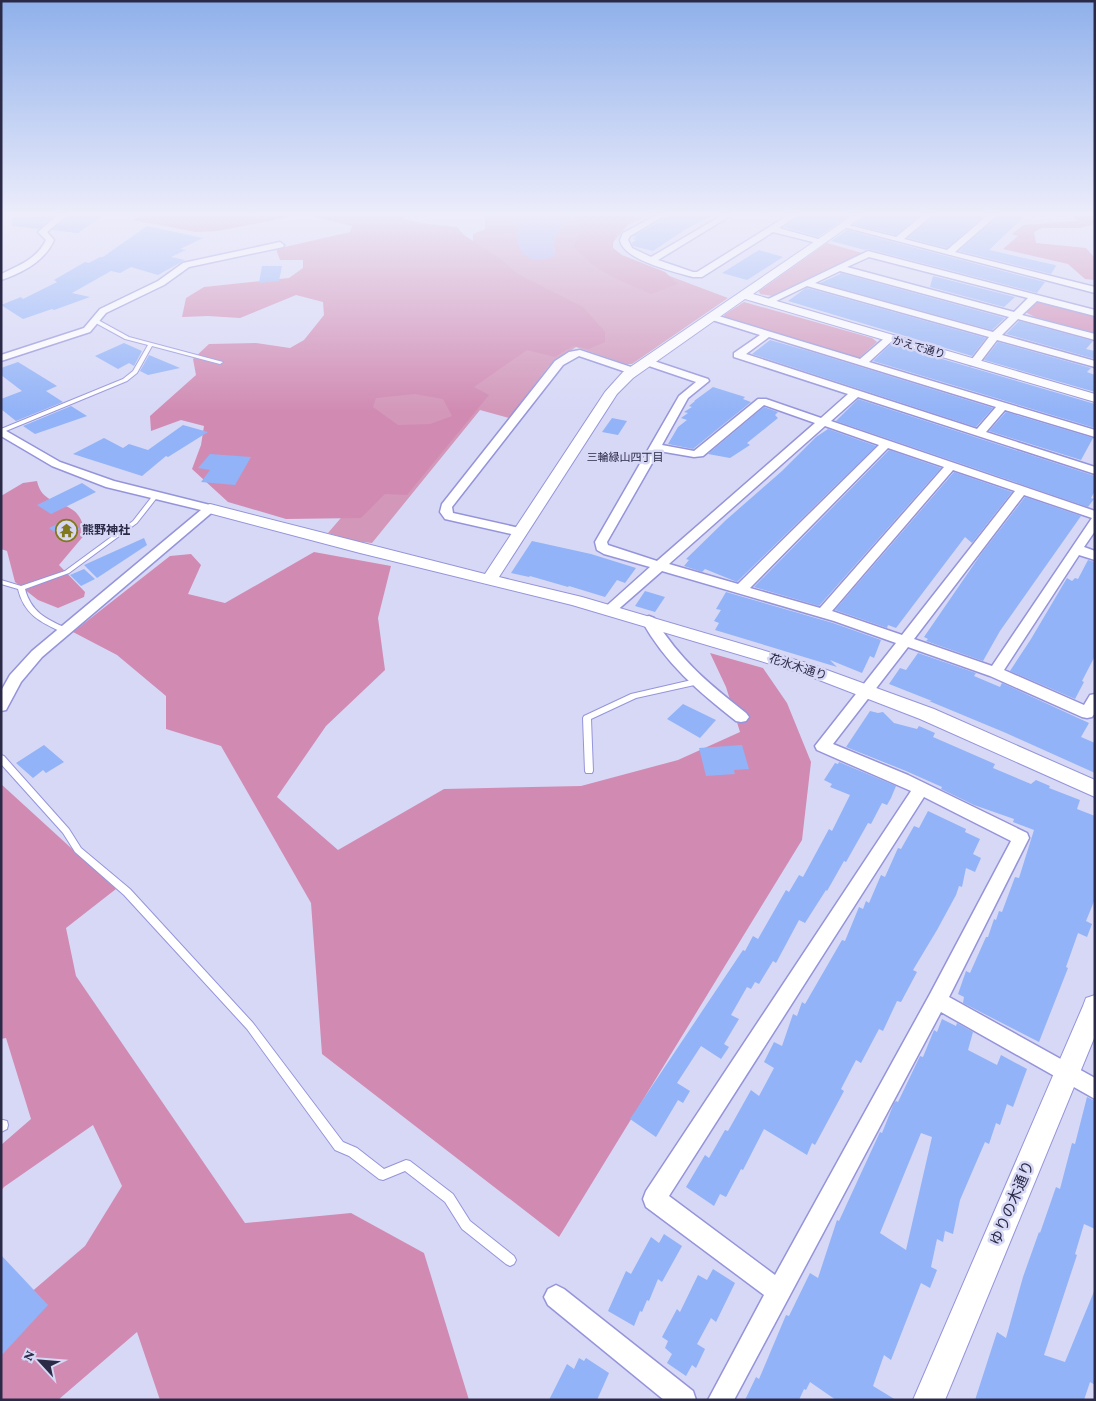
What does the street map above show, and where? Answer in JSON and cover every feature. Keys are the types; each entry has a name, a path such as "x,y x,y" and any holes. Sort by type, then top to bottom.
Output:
{"street":[{"path":"1,358 87,330 93,326 102,311 163,281"},
{"path":"489,580 612,392 633,371 764,281"},
{"path":"768,302 810,281"},
{"path":"888,281 1095,337"},
{"path":"971,281 1095,312"},
{"path":"1062,281 1095,290"},
{"path":"806,283 1095,364"},
{"name":"かえで通り","path":"744,295 1095,398"},
{"path":"974,363 995,336 1034,298"},
{"path":"712,317 1095,434"},
{"path":"767,334 738,355 1095,471"},
{"path":"861,363 890,338"},
{"path":"520,532 449,516 446,512 446,507 559,363 572,354 580,353 633,371"},
{"path":"647,362 704,382 684,396 601,542 602,548 823,613 995,672 1087,713 1095,699"},
{"path":"609,610 855,394"},
{"path":"656,447 699,454 762,401 1095,515"},
{"path":"978,434 1003,406"},
{"path":"1,431 56,464 110,484 210,509"},
{"path":"741,589 886,444"},
{"path":"823,613 951,466"},
{"path":"720,1400 937,1000 1021,838 921,788 823,746 906,642 1022,490"},
{"path":"1,706 15,680 37,654 210,509"},
{"name":"花水木通り","path":"210,509 609,610 807,669 928,714 1095,789"},
{"path":"995,672 1095,521"},
{"path":"1076,549 1095,556"},
{"path":"649,621 655,634 696,682 741,717"},
{"path":"778,1291 654,1199 921,788"},
{"path":"937,1000 1095,1089"},
{"name":"ゆりの木通り","path":"929,1400 1095,1006"},
{"path":"556,1297 684,1400"}],"lane":[{"path":"96,321 127,338 150,346 220,362"},
{"path":"1,431 126,380 136,372 150,346"},
{"path":"1,582 21,588 66,572 135,522 156,495"},
{"path":"21,588 23,601 41,619 64,630"},
{"path":"589,771 588,718 634,696 696,682"},
{"path":"1,758 66,830 78,850 131,896 250,1026 339,1146 353,1152 383,1175 406,1165 450,1198 466,1225 510,1260"}],"shaded area":[{"path":"257,281 533,281 583,307 605,332 605,342 589,349 573,346 555,357 527,350 474,387 489,395 407,495 385,494 361,518 286,519 228,502 192,469 201,445 204,426 181,420 151,431 150,416 196,375 193,359 209,344 256,343 290,348 304,340 324,315 323,302 296,295 240,318 182,317 186,298 204,287","holes":["415,394 443,399 452,416 430,424 398,425 373,407 376,398"]},
{"path":"455,281 684,281 728,298 632,364 626,364 576,347 549,366 509,418 480,410 372,543 354,541 328,533 370,484 351,407"},
{"path":"623,281 675,281 678,284 651,294"},
{"path":"773,281 803,281 772,296 760,294 759,291"},
{"path":"1037,301 1095,315 1095,333 1035,317 1025,312"},
{"path":"744,302 872,338 877,342 860,357 852,358 725,318 724,315"},
{"path":"37,481 44,495 68,507 78,515 86,533 59,565 85,592 84,597 58,608 38,600 15,582 7,551 1,549 1,496 23,483"},
{"path":"314,552 391,566 378,618 385,670 326,726 277,797 338,850 444,789 581,786 678,760 740,732 726,687 710,653 763,668 787,703 811,762 802,840 559,1237 322,1054 311,903 221,746 166,729 166,696 117,655 73,632 170,556 191,554 201,565 188,594 225,603"},
{"path":"1,784 116,889 66,928 76,976 245,1223 351,1213 424,1253 469,1400 160,1400 137,1332 58,1400 1,1400 1,1318 85,1246 122,1186 93,1125 4,1187 1,1191 1,1145 31,1119 6,1038 1,1039"}],"building":[{"path":"93,281 72,293 90,297 23,319 1,305 21,297 23,299 57,282"},
{"path":"824,281 872,281 1005,318 992,330 820,283"},
{"path":"932,281 954,281 1015,297 1004,307 930,287"},
{"path":"992,281 1045,282 1037,293"},
{"path":"806,288 986,338 972,356 788,301"},
{"path":"1019,321 1093,341 1086,349 1095,351 1095,359 1006,334"},
{"path":"770,340 993,408 976,427 752,354"},
{"path":"998,342 1091,368 1087,372 1095,375 1095,392 984,360"},
{"path":"124,343 142,351 134,366 129,363 118,369 95,356"},
{"path":"891,344 1095,404 1095,428 873,361"},
{"path":"149,355 180,368 148,375 140,371"},
{"path":"18,362 57,386 46,391 63,402 16,421 1,409 1,399 22,391 1,375 1,368"},
{"path":"713,387 745,397 743,399 751,402 693,449 668,444 678,427 687,420 681,418 688,413 684,412 692,407 689,406 694,401"},
{"path":"858,399 1095,476 1095,491 1091,498 1094,499 1088,507 836,421"},
{"path":"71,406 87,416 35,434 23,426"},
{"path":"764,407 778,412 775,415 778,418 747,443 750,445 730,458 708,454"},
{"path":"1006,412 1093,438 1081,460 989,431"},
{"path":"612,418 627,421 618,435 602,432"},
{"path":"183,425 208,432 168,457 166,456 142,476 73,454 104,438 123,448 129,444 148,450"},
{"path":"828,429 876,446 737,582 705,569 702,572 684,566 689,560 686,559 726,520 782,471 816,437"},
{"path":"889,450 941,468 819,606 754,587"},
{"path":"210,454 251,457 235,485 201,482 210,470 198,468"},
{"path":"954,472 1012,492 972,543 965,537 896,628 888,625 887,628 835,610"},
{"path":"82,483 96,492 51,514 37,505"},
{"path":"1025,497 1081,516 1000,631 983,661 926,641 928,639 924,637 981,554"},
{"path":"66,520 80,529 63,538 49,528"},
{"path":"144,538 147,545 97,578 84,565"},
{"path":"532,541 591,554 636,568 625,583 617,580 605,597 530,576 511,573"},
{"path":"1088,560 1095,562 1095,656 1075,699 1010,671 1067,578 1072,581 1075,578 1078,579"},
{"path":"84,569 95,579 81,586 70,575"},
{"path":"645,591 665,597 655,612 635,606"},
{"path":"726,592 833,623 881,640 874,658 870,656 862,673 830,660 837,667 715,630 719,623 714,621 721,610 716,609"},
{"path":"918,653 976,673 974,676 1000,687 1002,683 1089,723 1081,737 1095,743 1095,773 889,684 900,668 906,670"},
{"path":"683,704 716,720 700,738 667,719"},
{"path":"870,711 883,712 894,723 917,729 919,726 935,733 933,737 995,764 993,768 1031,784 1036,780 1050,786 1049,788 1080,800 1077,809 1095,816 1095,899 1086,921 1092,924 1087,937 1078,933 1066,967 1068,968 1039,1042 963,1003 964,997 958,994 966,971 970,973 986,937 988,937 994,919 996,920 999,911 1002,912 1015,877 1019,878 1034,830 1013,822 1014,819 974,805 941,789 942,787 906,771 846,747"},
{"path":"44,745 64,762 46,773 43,770 33,778 16,763"},
{"path":"742,745 749,769 734,770 735,774 706,776 699,748"},
{"path":"839,762 896,786 891,798 887,805 882,803 871,824 868,823 846,862 844,861 827,891 805,923 799,920 776,963 773,961 759,984 755,982 751,989 747,987 731,1015 739,1019 724,1044 729,1047 721,1059 701,1046 677,1083 690,1091 683,1103 678,1100 656,1137 630,1119 743,950 745,951 753,936 758,939 786,890 789,892 799,875 803,877 829,829 832,831 850,795 830,787 832,784 824,780 835,763 838,764"},
{"path":"928,811 966,829 965,832 980,839 973,854 981,858 975,872 966,868 962,887 959,886 937,930 913,970 917,972 901,1002 897,1001 883,1031 879,1029 861,1063 856,1060 841,1089 844,1091 815,1145 812,1143 807,1155 764,1129 743,1170 741,1169 726,1197 720,1194 714,1206 686,1187 705,1155 709,1158 725,1130 728,1131 751,1090 759,1096 774,1068 764,1062 774,1042 782,1046 793,1014 797,1016 802,1002 805,1004 842,940 845,941 859,907 863,909 866,901 869,903 881,875 885,877 898,848 901,849 914,826 919,828"},
{"path":"942,1019 956,1026 957,1023 973,1032 968,1050 997,1065 1001,1055 1027,1069 1013,1107 1007,1104 1000,1125 996,1123 989,1144 985,1142 960,1200 953,1234 945,1231 943,1242 937,1239 931,1267 937,1270 930,1288 921,1283 891,1360 884,1355 873,1386 896,1400 836,1400 810,1382 799,1400 745,1400 756,1377 759,1379 786,1315 789,1316 810,1273 818,1278 837,1220 839,1221 880,1132 882,1133 894,1103 898,1102 920,1056 923,1057 934,1030 937,1032","holes":["921,1133 932,1137 906,1250 880,1233"]},
{"path":"1087,1097 1095,1101 1095,1229 1084,1224 1075,1254 1077,1255 1044,1355 1065,1362 1095,1289 1095,1385 1090,1382 1084,1400 975,1400 997,1332 1006,1338 1023,1277 1039,1232 1056,1187 1060,1189 1072,1143 1075,1144"},
{"path":"664,1234 682,1246 662,1282 658,1279 649,1301 647,1300 642,1312 640,1311 634,1326 608,1311 626,1271 631,1274 651,1237 659,1243"},
{"path":"1,1255 48,1305 1,1356"},
{"path":"713,1269 735,1283 716,1322 711,1318 697,1344 705,1349 696,1368 692,1365 686,1376 667,1363 672,1354 665,1348 668,1341 662,1337 677,1309 680,1312 698,1275 707,1280"},
{"path":"579,1358 584,1361 586,1358 609,1373 597,1400 549,1400 567,1364 574,1369"}],"place":[{"name":"熊野神社","path":"66,530"}],"district":[{"name":"三輪緑山四丁目","path":"625,457"}]}
